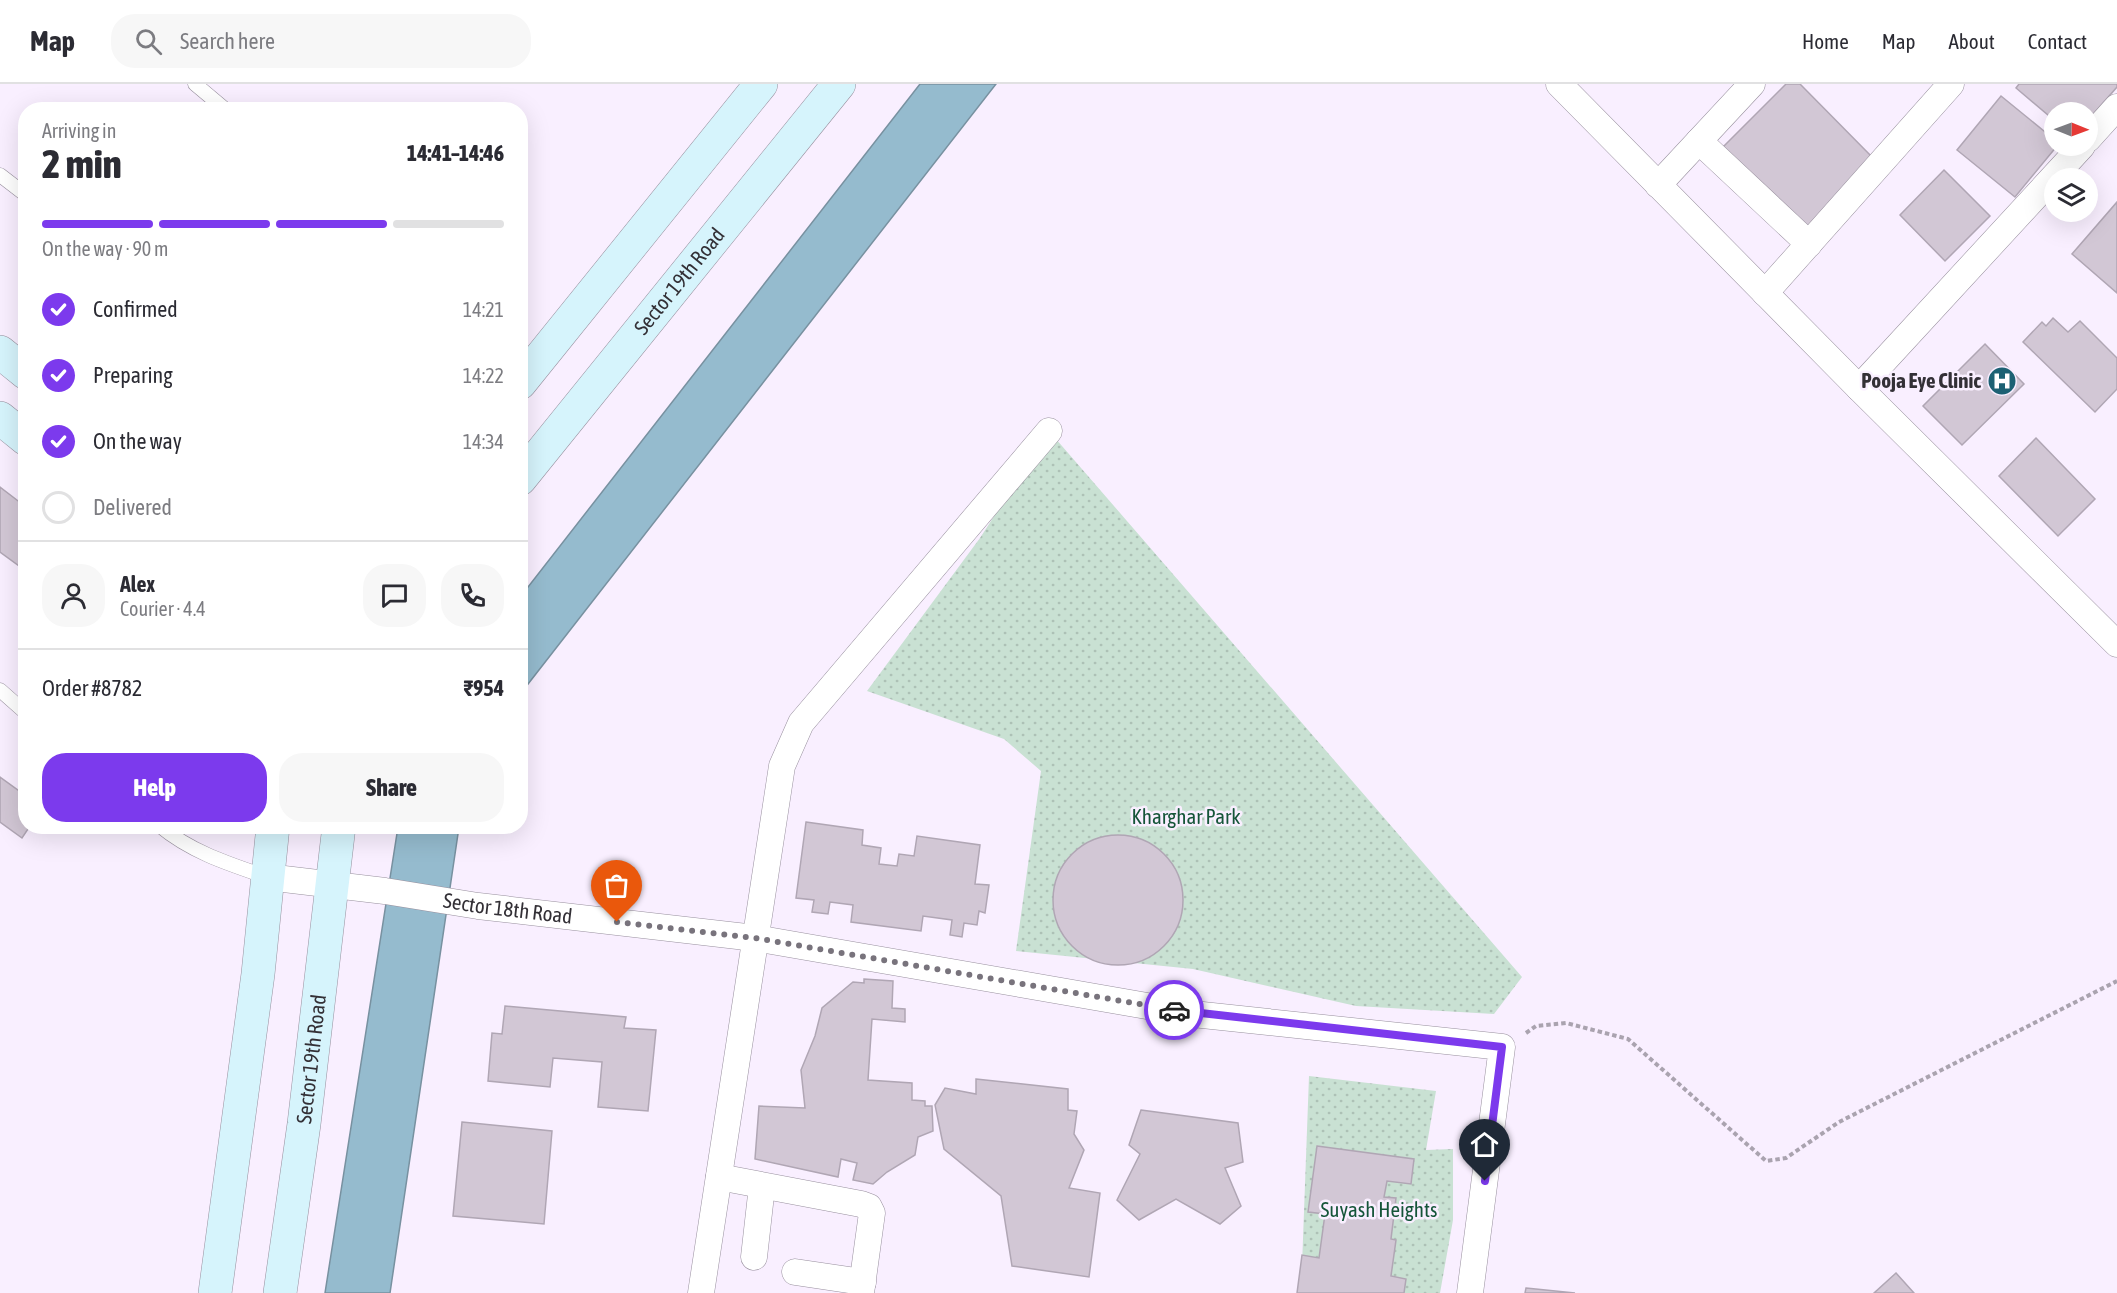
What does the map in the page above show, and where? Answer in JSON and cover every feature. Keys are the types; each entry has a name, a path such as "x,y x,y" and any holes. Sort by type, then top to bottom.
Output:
{"main road":[{"path":"528,364 761,84"},
{"name":"Sector 19th Road","path":"528,469 839,84"},
{"path":"0,352 18,367"},
{"path":"0,418 18,433"},
{"path":"215,1293 256,985 272,834"},
{"name":"Sector 19th Road","path":"280,1293 305,1112 338,834"}],"street":[{"path":"1559,84 1859,388 2117,644"},
{"path":"1658,185 1752,84"},
{"path":"1765,293 1951,84"},
{"path":"2098,128 2117,107"},
{"path":"1699,141 1809,244"},
{"path":"1859,388 2073,156"},
{"path":"701,1293 782,766 801,723 1049,431"},
{"name":"Sector 18th Road","path":"267,877 385,891 478,906 755,938 1193,1014 1502,1047"},
{"path":"1470,1293 1502,1047"},
{"path":"719,1177 869,1207 872,1213 862,1288 795,1272"},
{"path":"753,1257 762,1186"}],"lane":[{"path":"195,84 216,102"},
{"path":"0,175 18,189"},
{"path":"0,690 18,706"},
{"path":"169,834 214,859 267,877"}],"path":[{"path":"1502,1047 1536,1026 1566,1023 1628,1040 1767,1161 1786,1158 1839,1122 2117,981"}],"green space":[{"name":"Kharghar Park","path":"1049,431 1522,977 1494,1014 1356,1006 1193,969 1016,951 1041,771 1004,739 867,691 980,538"},
{"name":"Suyash Heights","path":"1309,1076 1436,1091 1426,1150 1453,1149 1453,1220 1440,1293 1301,1293"}],"water":[{"path":"920,84 996,84 528,684 528,587"},
{"path":"397,834 458,834 390,1293 325,1293"}],"building":[{"path":"1786,84 1800,84 1874,159 1803,231 1721,149"},
{"path":"2019,84 2117,84 2117,87 2098,109 2098,102 2044,102 2044,112 2016,88"},
{"path":"2001,96 2044,131 2044,156 2049,156 2015,197 1957,150"},
{"path":"1944,170 1990,216 1945,261 1900,215"},
{"path":"2117,202 2117,293 2072,254"},
{"path":"2053,318 2068,332 2080,321 2117,358 2117,389 2095,412 2023,342 2042,322 2046,326"},
{"path":"1985,344 2024,384 1962,445 1923,406"},
{"path":"2036,438 2095,499 2058,536 1999,476"},
{"path":"0,487 18,501 18,565 0,552"},
{"path":"0,777 18,790 18,834 25,834 22,838 0,822"},
{"path":"806,822 863,830 862,845 881,848 879,864 897,866 899,854 914,856 917,836 980,845 975,884 989,885 985,913 979,911 977,925 964,923 962,937 950,935 952,920 923,916 921,931 851,922 853,905 830,902 828,914 812,912 814,900 796,898"},
{"path":"1118,835 1143,840 1164,854 1178,875 1183,900 1178,925 1164,946 1143,960 1118,965 1093,960 1072,946 1058,925 1053,900 1058,875 1072,854 1093,840"},
{"path":"864,979 893,981 892,1008 905,1009 905,1022 872,1019 868,1080 912,1083 912,1100 925,1101 925,1106 932,1106 933,1131 918,1137 915,1155 887,1172 873,1184 853,1180 857,1163 841,1159 838,1177 755,1159 759,1106 805,1108 801,1070 815,1036 822,1008 853,982 864,983"},
{"path":"505,1006 626,1017 624,1028 656,1030 648,1111 598,1107 602,1062 553,1058 550,1087 488,1081 492,1033 502,1034"},
{"path":"976,1079 1068,1089 1068,1110 1077,1111 1074,1134 1084,1150 1069,1188 1100,1193 1089,1277 1012,1266 1001,1196 944,1149 935,1105 945,1088 976,1094"},
{"path":"1141,1110 1238,1123 1243,1162 1225,1168 1241,1206 1220,1224 1176,1199 1139,1220 1117,1200 1140,1154 1129,1145"},
{"path":"462,1122 552,1131 544,1224 453,1216"},
{"name":"Suyash Heights","path":"1317,1146 1414,1159 1411,1184 1387,1181 1384,1197 1396,1198 1391,1239 1396,1240 1391,1276 1406,1279 1404,1293 1297,1293 1302,1255 1319,1258 1325,1214 1308,1212"},
{"path":"1896,1273 1914,1293 1874,1293"},
{"path":"1526,1288 1575,1293 1525,1293"}],"way so far":[{"path":"617,922 755,938 1174,1010"}],"place":[{"name":"Pooja Eye Clinic","path":"2002,381"}],"route":[{"path":"1174,1010 1193,1014 1502,1047 1485,1181"}]}
